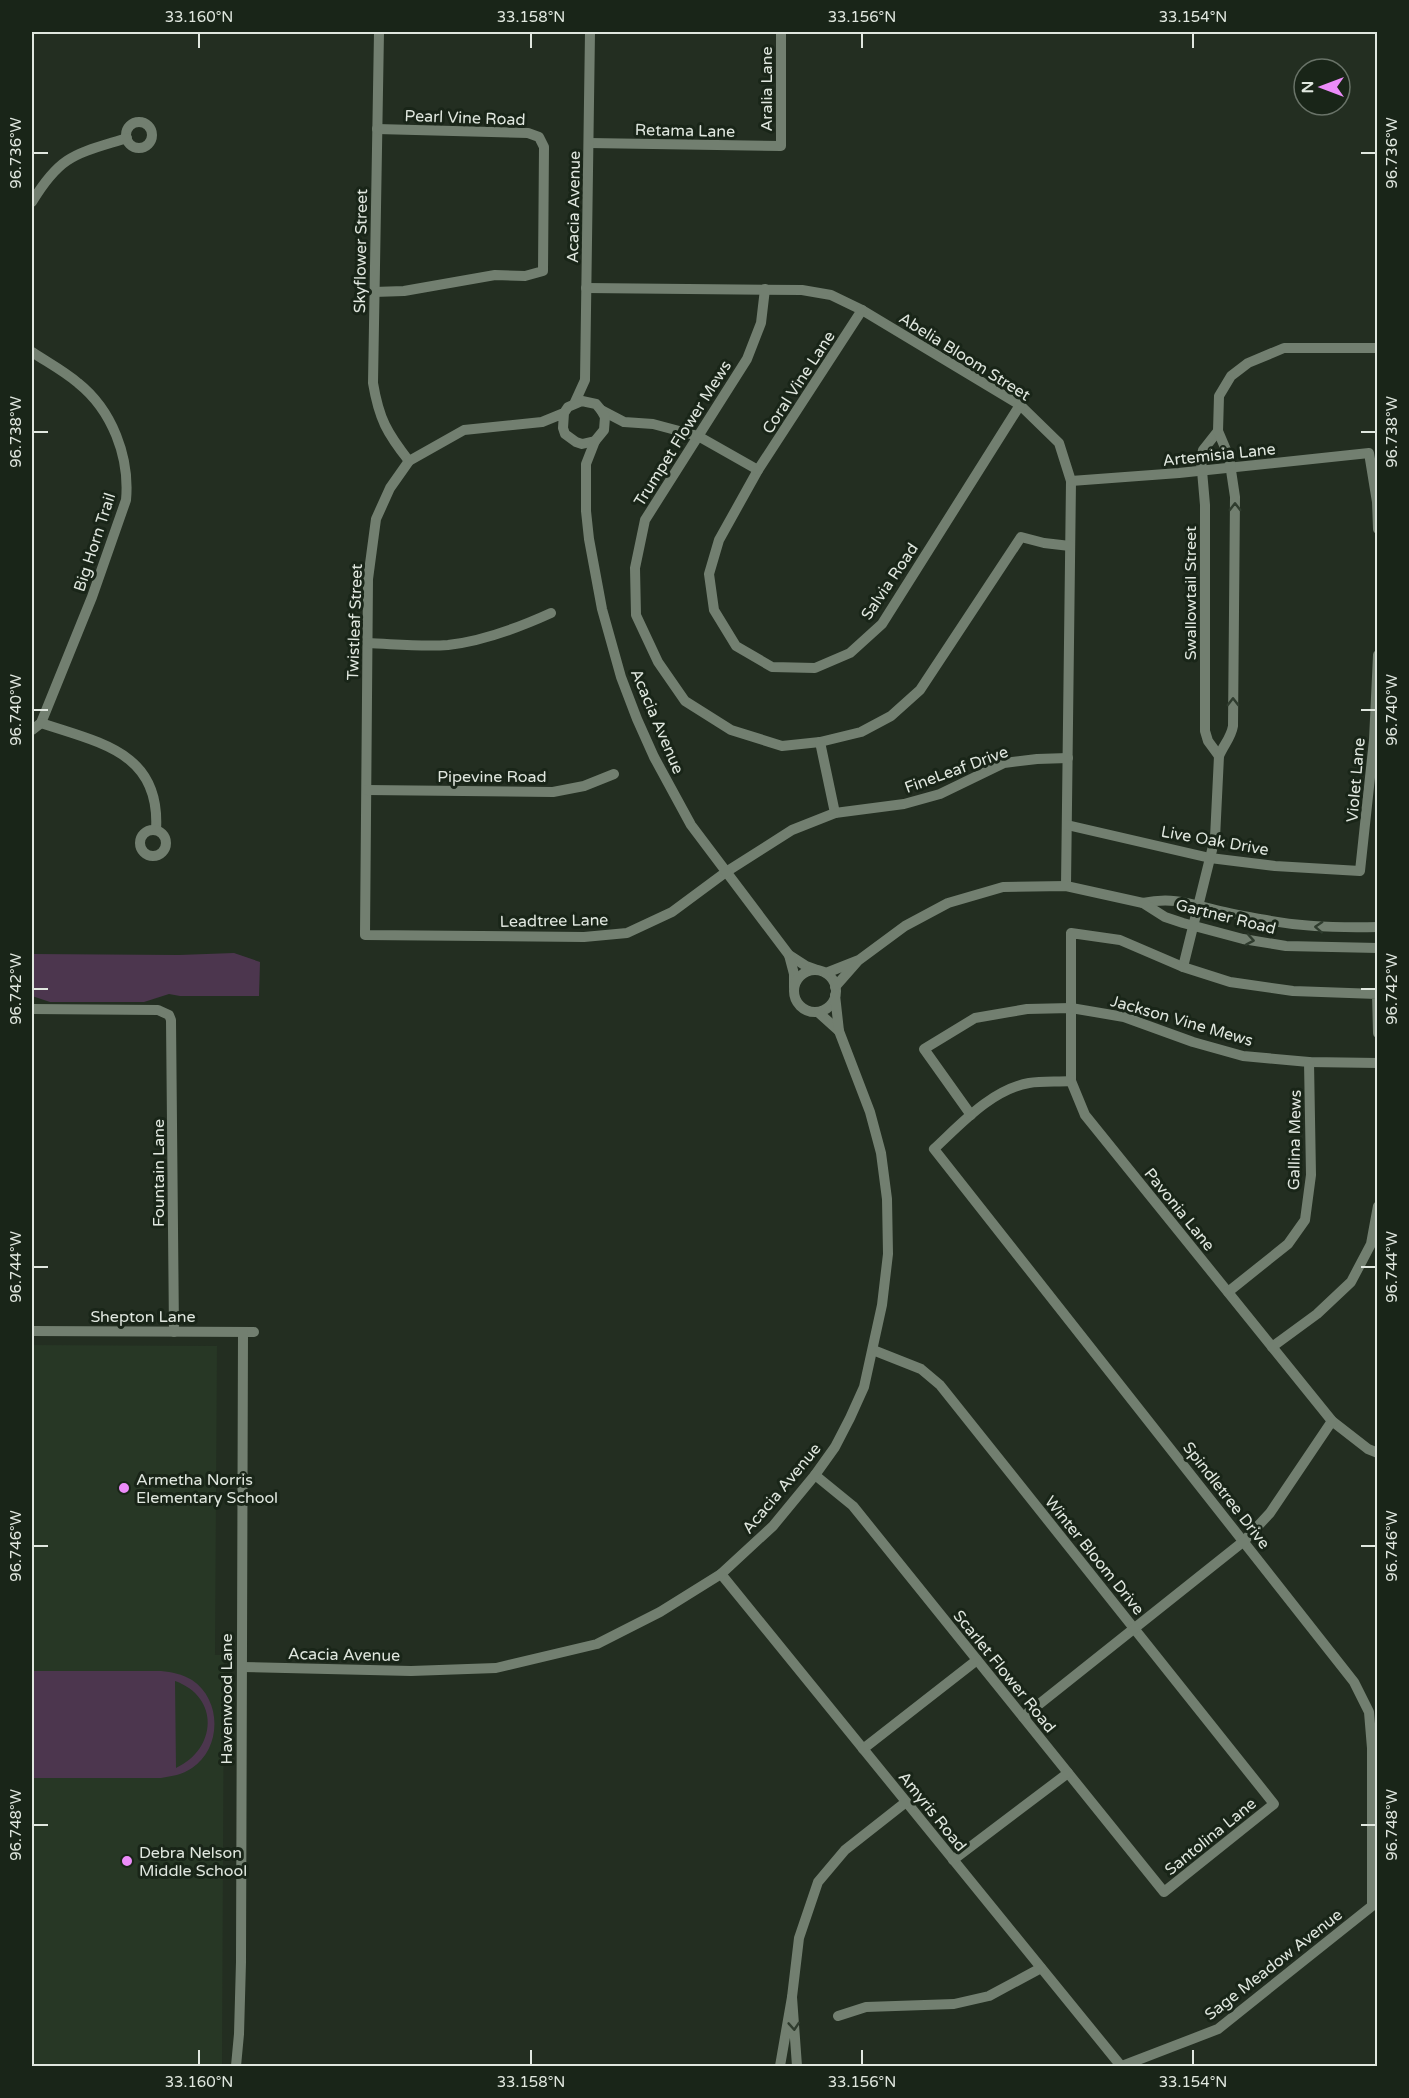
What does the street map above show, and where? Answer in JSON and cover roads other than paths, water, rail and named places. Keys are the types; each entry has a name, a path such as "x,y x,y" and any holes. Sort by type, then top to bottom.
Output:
{"street":[{"name":"Skyflower Street","path":"379,32 372,383 376,405 388,435 409,461"},
{"name":"Acacia Avenue","path":"574,402 585,381 590,32"},
{"name":"Aralia Lane","path":"781,32 781,147"},
{"name":"Pearl Vine Road","path":"374,292 404,291 495,275 525,276 543,271 544,147 539,137 528,133 377,129"},
{"path":"32,202 54,170 64,161 83,152 127,138"},
{"name":"Retama Lane","path":"589,143 781,147"},
{"name":"Abelia Bloom Street","path":"586,288 802,290 831,295 862,310 1020,405 1059,443 1071,481 1066,886"},
{"name":"Trumpet Flower Mews","path":"765,289 761,323 747,359 645,520 635,568 636,615 658,662 685,701 731,730 782,746 820,742 861,732 891,716 920,690 1020,537 1070,546"},
{"name":"Coral Vine Lane","path":"758,470 862,310"},
{"path":"1377,348 1284,348 1248,363 1231,376 1219,396 1218,431 1227,450 1235,497 1233,726 1231,737 1223,745 1219,756 1215,838 1183,967 1230,982 1293,991 1377,994 1377,1033"},
{"name":"Big Horn Trail","path":"32,352 79,383 102,408 121,452 127,485 126,500 108,552 41,723"},
{"name":"Acacia Avenue","path":"585,381 599,407"},
{"path":"565,434 562,420 564,413 574,402 582,400 624,422 653,424 698,436 758,470"},
{"name":"Salvia Road","path":"758,470 719,540 712,562 709,574 714,610 736,646 772,667 815,668 850,652 882,624 1020,405"},
{"path":"598,438 605,423 599,407"},
{"name":"Twistleaf Street","path":"365,935 368,579 376,519 390,488 409,461 464,430 542,422 564,413"},
{"path":"542,422 582,444 598,438 624,422"},
{"name":"Swallowtail Street","path":"1218,431 1203,450 1200,459 1206,505 1205,731 1208,741 1219,756"},
{"name":"Acacia Avenue","path":"586,464 598,438"},
{"name":"Acacia Avenue","path":"576,442 586,464 586,511 589,539 602,609 621,677 637,719 691,825 789,955"},
{"name":"Artemisia Lane","path":"1071,481 1202,471 1369,453 1377,502 1377,529"},
{"path":"368,643 446,645 476,640 516,629 551,613"},
{"name":"Violet Lane","path":"1360,871 1374,740 1377,655"},
{"path":"32,730 41,723 104,744 130,758 140,769 154,797 156,830"},
{"path":"820,742 835,813"},
{"name":"FineLeaf Drive","path":"726,872 792,830 835,813 904,804 940,794 1004,763 1068,758"},
{"name":"Pipevine Road","path":"367,790 553,792 584,786 614,774"},
{"name":"Live Oak Drive","path":"1067,825 1210,858 1275,866 1360,871"},
{"name":"Leadtree Lane","path":"365,935 584,937 627,933 672,912 726,872"},
{"name":"Gartner Road","path":"859,960 905,927 948,903 1003,888 1066,886 1143,903 1165,917 1243,939 1286,946 1377,948"},
{"name":"Gartner Road","path":"1143,903 1167,899 1290,925 1377,927"},
{"name":"Pavonia Lane","path":"1183,967 1120,940 1071,933 1071,1081 1085,1115 1332,1421 1377,1454"},
{"path":"789,955 806,966 822,971 835,991 839,1031"},
{"path":"789,955 797,1002 803,1009 819,1013 839,1031"},
{"path":"794,988 803,973 822,971 859,960"},
{"path":"819,1013 832,1004 835,991 859,960"},
{"name":"Jackson Vine Mews","path":"972,1115 924,1049 975,1018 1027,1009 1071,1008 1124,1017 1193,1042 1243,1056 1309,1062 1377,1063"},
{"name":"Fountain Lane","path":"32,1009 158,1010 169,1015 172,1026 174,1332"},
{"name":"Acacia Avenue","path":"242,1667 411,1671 496,1668 597,1644 660,1612 721,1574 773,1526 816,1475 835,1448 850,1418 864,1387 882,1305 888,1254 887,1199 881,1153 870,1112 839,1031"},
{"name":"Gallina Mews","path":"1228,1292 1288,1244 1305,1220 1311,1174 1309,1062"},
{"path":"972,1115 997,1096 1028,1083 1071,1081"},
{"name":"Spindletree Drive","path":"972,1115 934,1149 1354,1682 1369,1712 1372,1748 1372,1906"},
{"path":"1272,1347 1317,1314 1351,1282 1371,1244 1377,1206"},
{"name":"Shepton Lane","path":"32,1330 248,1332"},
{"name":"Havenwood Lane","path":"236,2067 241,1962 242,1667 248,1332"},
{"name":"Winter Bloom Drive","path":"873,1350 921,1369 940,1385 1274,1804"},
{"path":"1023,1717 1244,1541 1270,1513 1332,1421"},
{"name":"Scarlet Flower Road","path":"816,1475 853,1506 1164,1892"},
{"name":"Amyris Road","path":"721,1574 1121,2067"},
{"path":"863,1749 977,1660"},
{"path":"953,1860 1068,1773"},
{"path":"780,2067 799,1938 818,1882 845,1850 906,1802"},
{"name":"Santolina Lane","path":"1164,1892 1274,1804"},
{"name":"Sage Meadow Avenue","path":"1121,2067 1218,2029 1372,1906"},
{"path":"838,2016 866,2007 954,2004 989,1996 1041,1968"},
{"path":"792,1997 796,2067"}],"place":[{"name":"Armetha Norris Elementary School","path":"124,1488"},
{"name":"Debra Nelson Middle School","path":"127,1861"}]}
